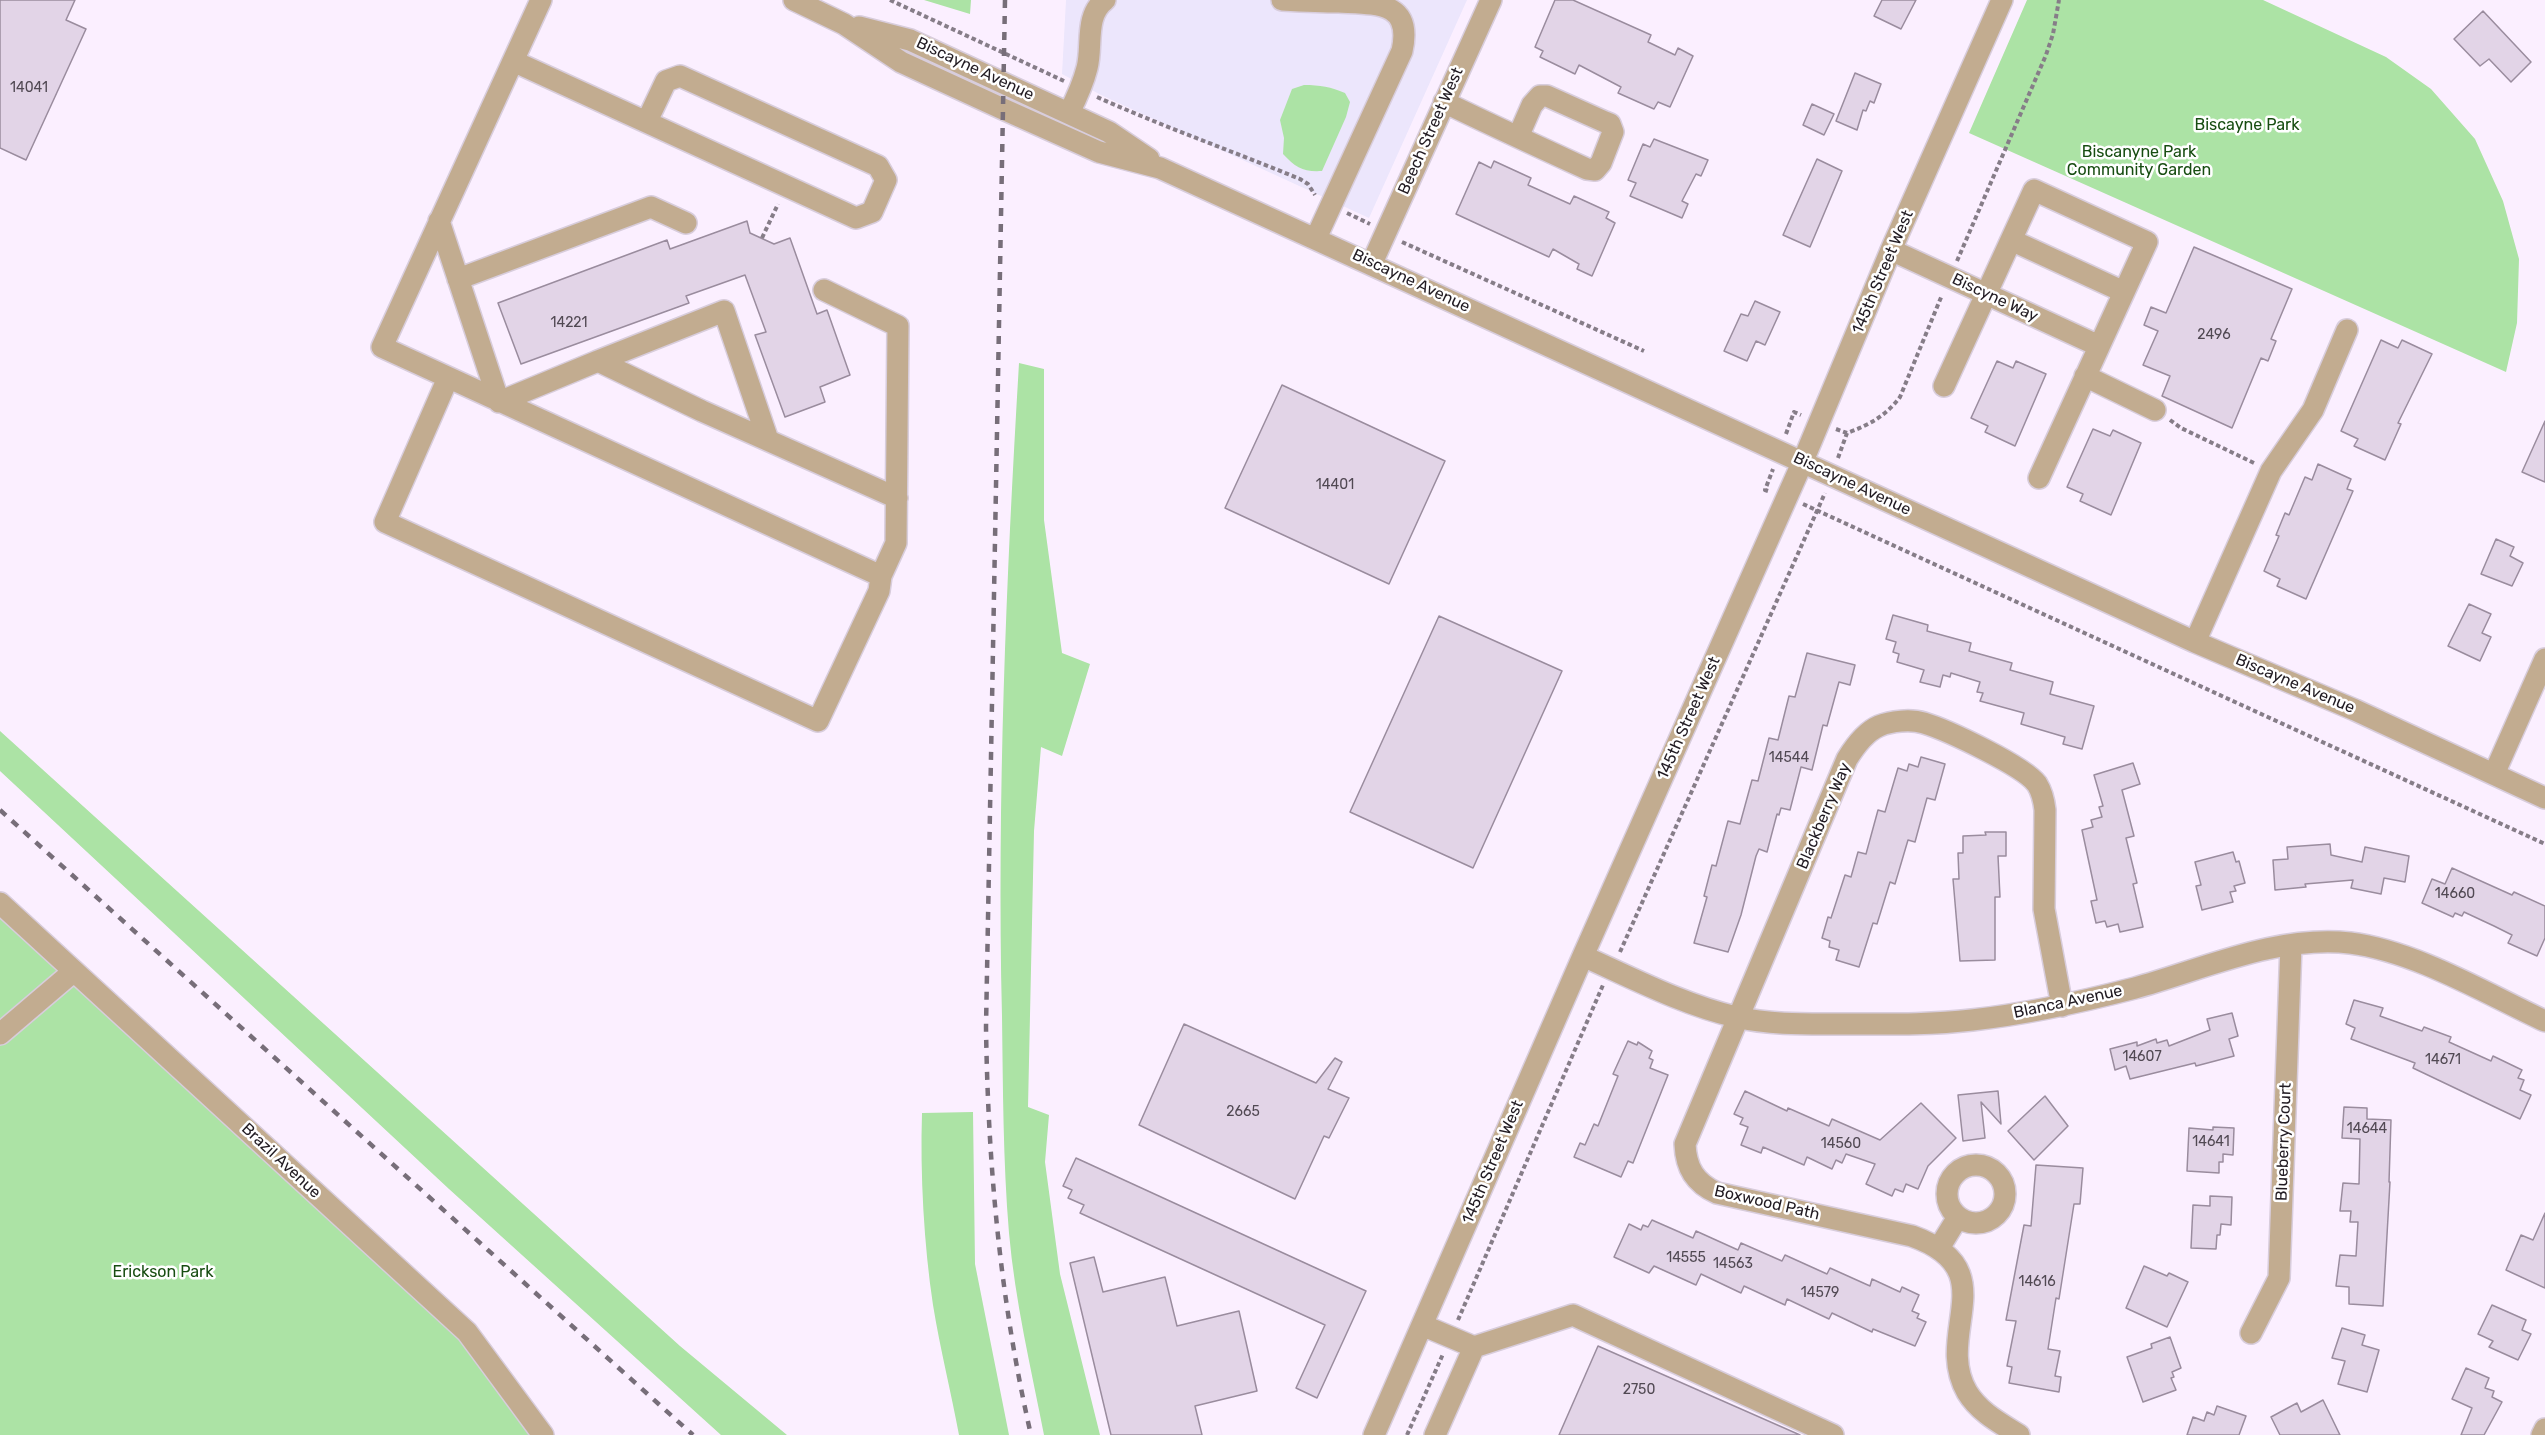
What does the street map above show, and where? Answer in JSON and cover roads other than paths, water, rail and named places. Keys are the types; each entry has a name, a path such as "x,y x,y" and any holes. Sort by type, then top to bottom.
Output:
{"street":[{"path":"541,0 382,347 881,576"},
{"name":"Biscayne Avenue","path":"794,0 844,24 901,62 1014,114 1099,152 1160,168 1372,263 2195,642 2355,710 2545,798"},
{"path":"1069,113 1080,89 1090,55 1092,21 1100,4 1105,0"},
{"path":"1282,0 1385,5 1400,18 1404,29 1402,51 1316,238"},
{"name":"Beech Street West","path":"1372,263 1491,0"},
{"name":"145th Street West","path":"1374,1435 1583,956 1803,461 1892,250 2002,0"},
{"name":"Biscayne Avenue","path":"844,24 910,40 1109,132 1160,168"},
{"path":"513,61 856,218 872,212 886,180 878,166 680,76 666,81 647,121"},
{"path":"1444,102 1518,137"},
{"path":"1944,386 2034,190 2147,242 2038,478"},
{"path":"458,279 651,207 686,223"},
{"path":"439,221 499,402"},
{"path":"2011,240 2124,292"},
{"name":"Biscyne Way","path":"1892,250 2099,346"},
{"path":"448,378 385,522 818,721 879,591 881,576 896,543 897,498 898,326 824,290"},
{"path":"499,402 724,311 768,440"},
{"path":"2195,642 2271,471 2313,410 2347,330"},
{"path":"598,361 897,498"},
{"path":"2085,376 2155,410"},
{"path":"2494,774 2545,659"},
{"name":"Blackberry Way","path":"1737,1018 1751,993 1847,759 1855,746 1878,726 1910,721 1924,723 2013,764 2037,785 2044,798 2044,909 2048,943 2061,1006"},
{"name":"Brazil Avenue","path":"0,903 467,1332 543,1435"},
{"name":"Blanca Avenue","path":"1583,956 1702,1007 1737,1018 1773,1023 1881,1024 1971,1020 2061,1006 2136,987 2249,953 2291,945 2323,942 2351,943 2382,950 2436,970 2545,1021"},
{"name":"Blueberry Court","path":"2251,1333 2279,1278 2291,945"},
{"path":"0,1034 74,970"},
{"name":"Boxwood Path","path":"1737,1018 1689,1132 1686,1153 1692,1173 1708,1189 1717,1193 1912,1236 1939,1248 1951,1259 1961,1280 1964,1303 1957,1351 1961,1381 1967,1393 1987,1415 2019,1435"},
{"path":"1939,1248 1958,1217"},
{"path":"1422,1325 1474,1347 1573,1315 1833,1435"},
{"path":"1435,1435 1474,1347"},
{"path":"2542,1435 2545,1429"}],"railway":[{"path":"1005,0 986,1027 987,1079 998,1232 1011,1334 1031,1435"},
{"path":"0,810 693,1435"}],"park label":[{"name":"Biscayne Park","path":"2247,125"},
{"name":"Biscanyne Park Community Garden","path":"2139,161"},
{"name":"Erickson Park","path":"163,1272"}]}
